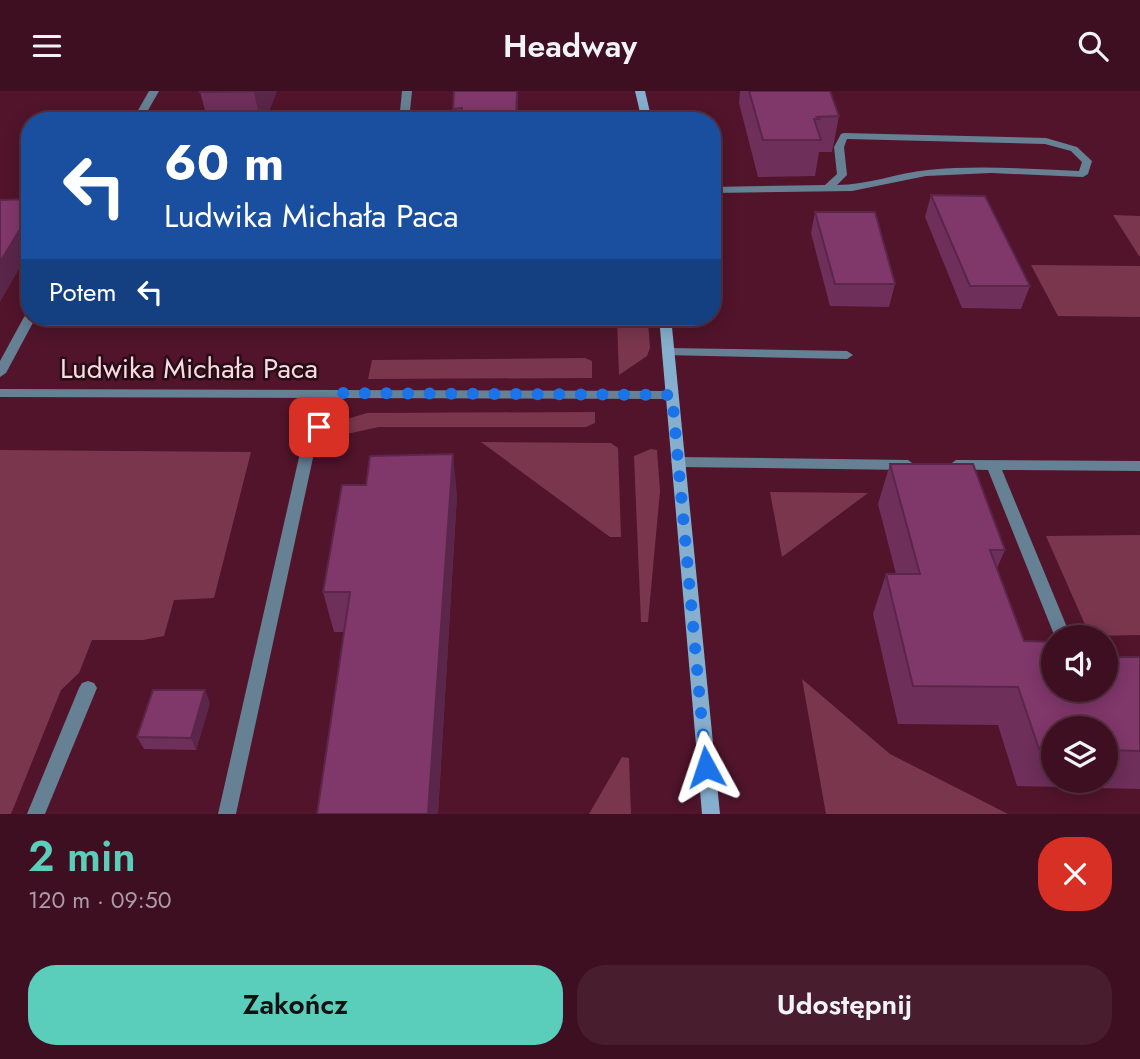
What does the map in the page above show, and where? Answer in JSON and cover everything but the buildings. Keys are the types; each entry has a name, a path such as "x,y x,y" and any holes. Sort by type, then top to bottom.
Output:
{"street":[{"path":"142,112 154,91"},
{"path":"405,112 407,91"},
{"path":"640,91 646,112"},
{"path":"721,190 827,189 852,188 926,173 991,170 1083,174 1087,161 1074,149 1046,141 844,136 839,147 842,175 827,189"},
{"path":"0,373 25,326"},
{"path":"666,326 711,814"},
{"path":"668,352 847,355"},
{"name":"Ludwika Michała Paca","path":"0,393 672,395"},
{"path":"227,814 309,444 340,393"},
{"path":"678,462 1140,466"},
{"path":"993,465 1058,625"},
{"path":"36,814 88,688"}],"shaded area":[{"path":"1113,215 1140,216 1140,256 1139,256"},
{"path":"1031,265 1140,266 1140,317 1058,316"},
{"path":"617,326 648,326 650,348 647,356 619,375"},
{"path":"585,358 592,361 592,378 368,379 372,360"},
{"path":"595,412 595,423 586,427 379,427 328,438 344,420 367,413"},
{"path":"481,442 611,443 618,448 621,537 610,537"},
{"path":"651,449 657,450 660,491 648,622 641,622 634,456"},
{"path":"0,450 251,452 214,598 174,600 164,636 143,640 92,640 79,673 61,690 11,814 0,814"},
{"path":"770,492 868,493 782,557"},
{"path":"1140,535 1140,635 1118,635 1118,625 1085,625 1046,536"},
{"path":"802,679 890,754 1008,814 826,814"},
{"path":"622,757 629,758 631,814 589,814"}],"route":[{"path":"319,427 340,393 672,395 706,767"}]}
